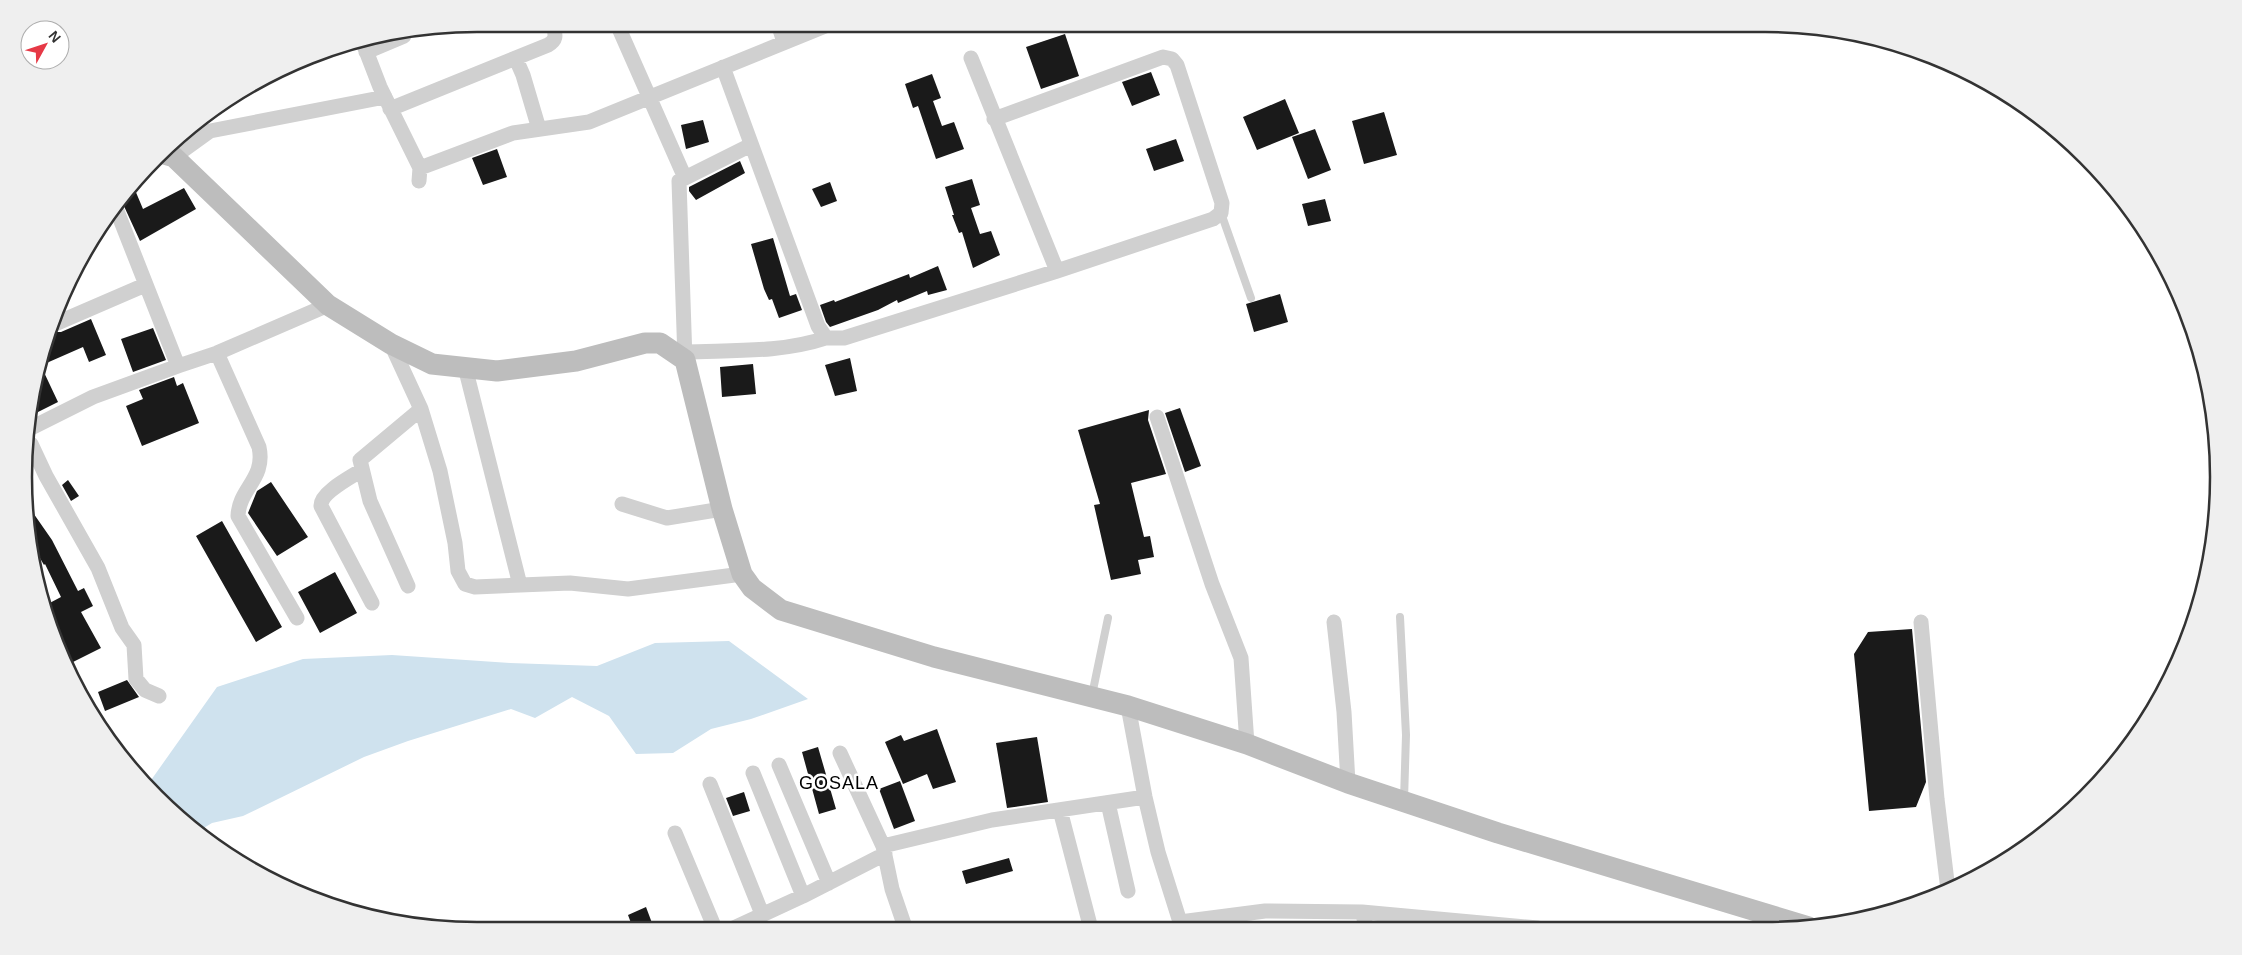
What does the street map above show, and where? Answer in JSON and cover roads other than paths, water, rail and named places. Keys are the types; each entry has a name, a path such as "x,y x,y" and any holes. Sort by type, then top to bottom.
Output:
{"main road":[{"path":"170,156 328,304 391,344 432,364 497,370 576,361 645,343 660,343 685,356 722,509 742,574 752,588 781,610 934,657 1128,706 1247,744 1348,783 1498,833 1792,922"}],"street":[{"path":"175,151 210,131 388,103 516,59 554,42 556,36 555,32"},
{"path":"621,32 685,178"},
{"path":"781,32 784,42"},
{"path":"364,47 420,174 513,133 589,122 810,32"},
{"path":"751,145 679,181 685,356 777,348 802,345 826,338 844,338 1057,271 1213,219 1221,213 1222,202 1177,65 1172,60 1163,57 994,119"},
{"path":"971,58 994,119 1057,271"},
{"path":"516,59 523,75 539,129"},
{"path":"723,67 818,326 826,338"},
{"path":"119,214 145,285 178,366"},
{"path":"61,321 145,285"},
{"path":"35,426 92,397 217,353 328,304"},
{"path":"391,344 421,409 440,471 461,578 465,584 475,587 570,583 628,589 742,574"},
{"path":"217,353 260,447 262,458 260,469 255,479 240,500 238,516 297,618"},
{"path":"464,367 520,585"},
{"path":"408,586 370,501 360,460 421,409"},
{"path":"1157,417 1212,584 1241,658 1247,744"},
{"path":"33,448 46,476 98,568 122,628 134,645 136,679 145,690 159,696"},
{"path":"362,470 325,495 320,502 372,603"},
{"path":"622,504 666,518 722,509"},
{"path":"1334,622 1344,712 1348,783"},
{"path":"1921,622 1937,798 1947,883"},
{"path":"1128,706 1145,797 1158,852 1179,922"},
{"path":"840,753 884,850 892,889 903,922"},
{"path":"779,764 829,883"},
{"path":"753,773 803,896"},
{"path":"710,784 762,914"},
{"path":"744,922 829,883 884,850 992,820 1145,797"},
{"path":"1108,803 1128,891"},
{"path":"1060,810 1089,922"},
{"path":"674,833 713,922"},
{"path":"1203,922 1265,911 1362,912 1454,922"},
{"path":"1362,912 1365,922"}],"lane":[{"path":"1221,213 1251,298"},
{"path":"1400,617 1406,734 1404,801"},
{"path":"1091,697 1108,618"}],"water":[{"path":"729,641 808,699 751,719 711,729 673,753 636,754 609,716 572,697 535,718 511,709 408,741 364,757 243,816 212,823 203,828 151,780 217,687 303,659 392,655 510,663 597,666 655,643"}],"district":[{"name":"GOSALA","path":"839,783"}]}
